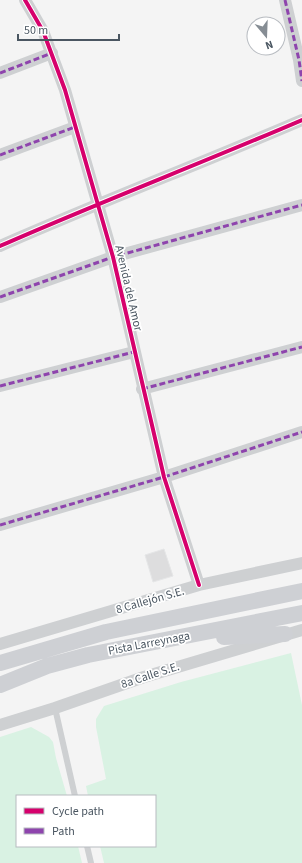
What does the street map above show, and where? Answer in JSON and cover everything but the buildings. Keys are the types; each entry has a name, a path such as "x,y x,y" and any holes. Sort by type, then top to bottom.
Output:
{"main road":[{"name":"Pista Larreynaga","path":"0,662 106,632 302,591"},
{"name":"Pista Larreynaga","path":"0,685 47,666 70,659 302,613"},
{"path":"170,640 285,634"}],"street":[{"name":"Avenida del Amor","path":"25,0 43,31 52,53 76,127 96,203 113,257 142,389 164,477 199,585"},
{"path":"285,0 301,59 302,81"},
{"path":"0,73 52,53"},
{"path":"0,246 96,203 210,159 302,120"},
{"path":"0,155 76,127"},
{"path":"0,297 113,257 302,205"},
{"path":"142,389 302,346"},
{"path":"0,386 134,352"},
{"path":"0,525 164,477 302,432"},
{"name":"8 Callejón S.E.","path":"0,644 199,585 302,562"},
{"name":"8a Calle S.E.","path":"0,725 55,708 144,677 302,630"}],"lane":[{"path":"55,708 75,795"},
{"path":"87,847 91,863"}],"green space":[{"path":"291,653 302,705 302,863 104,863 100,847 156,847 156,795 88,795 86,786 106,779 96,727 96,719 104,706 181,682"},
{"path":"31,727 49,737 53,742 67,795 16,795 16,847 78,847 82,863 0,863 0,737"}],"marked path":[{"path":"285,0 299,60 302,81"},
{"path":"0,73 52,53"},
{"path":"0,155 75,127"},
{"path":"0,297 113,257 302,205"},
{"path":"142,389 302,347"},
{"path":"0,386 134,352"},
{"path":"0,525 164,477 302,432"}],"cycle path":[{"path":"25,0 43,31 65,90 113,257 164,477 199,585"},
{"path":"0,246 302,120"}]}
